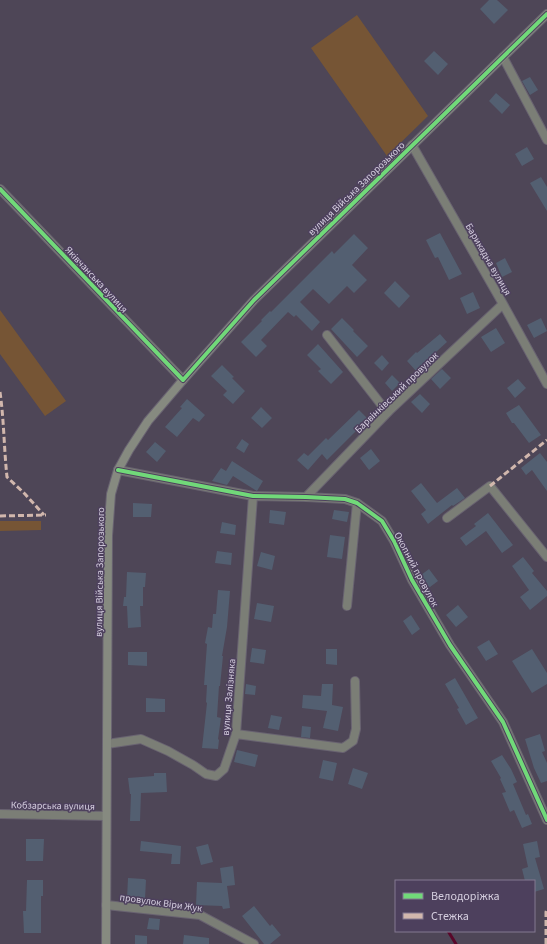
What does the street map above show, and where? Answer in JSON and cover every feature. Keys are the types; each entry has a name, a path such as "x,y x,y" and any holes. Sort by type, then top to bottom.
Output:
{"street":[{"name":"вулиця Війська Запорозького","path":"106,944 108,536 111,494 118,470 148,421 254,300 547,14"},
{"path":"503,56 547,140"},
{"name":"Барикадна вулиця","path":"412,145 547,384"},
{"name":"Яківчанська вулиця","path":"0,189 183,380"},
{"name":"Барвінківський провулок","path":"306,497 387,412 503,304"},
{"path":"327,335 387,412"},
{"name":"Окопний провулок","path":"118,470 253,496 345,499 357,504 382,521 394,541 412,580 439,626 503,722 547,820"},
{"path":"447,518 490,486 547,557"},
{"name":"вулиця Залізняка","path":"107,744 140,739 168,751 206,774 216,776 224,769 236,734 253,496"},
{"path":"347,606 357,504"},
{"path":"236,734 343,748 353,741 356,729 355,681"},
{"name":"Кобзарська вулиця","path":"0,814 106,816"},
{"name":"провулок Віри Жук","path":"106,905 200,915 254,944"}],"shaded area":[{"path":"357,15 428,116 387,156 311,48"},
{"path":"0,310 66,401 45,416 0,354"},
{"path":"0,521 41,521 41,530 0,531"}],"building":[{"path":"489,0 497,0 508,10 494,24 480,9"},
{"path":"434,51 448,64 438,75 424,61"},
{"path":"530,77 538,90 530,95 522,81"},
{"path":"496,93 510,105 502,114 489,101"},
{"path":"527,147 534,159 522,166 515,154"},
{"path":"541,177 547,187 547,211 530,183"},
{"path":"440,233 462,274 449,280 438,257 435,258 426,240"},
{"path":"354,234 368,248 352,265 367,280 354,293 347,286 329,304 313,289 300,302 320,322 312,331 296,315 294,317 288,312 261,340 267,346 256,357 241,342 270,311 271,312 332,251 334,254"},
{"path":"505,258 512,272 502,277 496,263"},
{"path":"395,281 410,296 399,308 384,293"},
{"path":"473,292 480,308 467,314 460,298"},
{"path":"342,318 368,346 357,357 331,329"},
{"path":"541,318 547,331 534,338 527,325"},
{"path":"496,328 505,343 491,352 481,337"},
{"path":"440,334 447,342 426,361 430,365 423,371 421,369 417,372 407,361 416,352 417,353"},
{"path":"318,344 343,372 331,384 318,371 321,369 307,355"},
{"path":"382,355 389,363 382,371 374,363"},
{"path":"222,365 245,391 233,404 223,395 227,391 211,376"},
{"path":"442,369 451,378 440,389 431,379"},
{"path":"392,375 400,383 392,391 385,383"},
{"path":"518,379 526,388 515,398 507,388"},
{"path":"420,394 430,404 422,413 411,402"},
{"path":"187,399 205,415 199,422 193,418 177,437 165,427 182,408 180,407"},
{"path":"519,405 541,435 529,443 514,423 512,423 506,413"},
{"path":"261,407 272,418 262,428 251,418"},
{"path":"359,410 368,419 327,460 322,454 308,470 297,460 304,453 308,456 326,438 328,440"},
{"path":"242,439 249,444 244,453 236,448"},
{"path":"155,442 166,451 157,462 146,452"},
{"path":"371,449 380,461 369,470 360,458"},
{"path":"540,453 547,462 547,491 532,470 526,475 521,468"},
{"path":"232,461 263,481 257,491 233,476 227,485 212,481 221,468 226,471"},
{"path":"421,483 437,503 457,488 465,498 453,506 452,505 428,524 421,514 426,510 411,491"},
{"path":"133,503 152,504 151,517 133,517"},
{"path":"270,510 286,512 284,525 269,523"},
{"path":"334,510 349,512 347,522 332,519"},
{"path":"488,513 513,545 502,553 486,531 466,546 460,538 476,526 474,524"},
{"path":"222,522 236,525 235,535 220,533"},
{"path":"330,535 345,537 342,559 327,557"},
{"path":"217,551 232,553 231,565 215,563"},
{"path":"261,552 275,556 272,570 257,566"},
{"path":"523,557 534,571 532,573 547,591 547,596 530,610 520,597 529,590 512,566"},
{"path":"429,569 438,581 426,590 417,578"},
{"path":"127,572 146,573 145,587 143,587 143,606 140,606 141,627 128,628 127,606 123,606 124,597 126,597"},
{"path":"218,590 230,591 219,686 217,717 221,718 218,749 202,748 207,703 207,685 204,685 207,644 205,643 208,627 212,628 213,614 216,614"},
{"path":"257,603 274,606 271,622 254,619"},
{"path":"458,605 468,617 456,627 446,615"},
{"path":"411,615 420,629 412,635 403,621"},
{"path":"489,640 498,654 486,661 477,647"},
{"path":"252,648 266,650 264,664 250,662"},
{"path":"326,649 337,649 337,665 326,664"},
{"path":"532,649 547,673 547,684 532,693 512,661"},
{"path":"128,652 147,652 147,666 128,665"},
{"path":"455,678 478,718 466,725 457,709 459,708 445,684"},
{"path":"246,684 256,686 255,695 245,694"},
{"path":"322,684 333,684 332,705 343,707 338,731 323,728 327,711 302,708 303,695 321,696"},
{"path":"146,698 165,699 165,712 146,712"},
{"path":"271,715 282,717 279,730 268,728"},
{"path":"302,726 311,727 310,738 301,737"},
{"path":"540,734 545,751 542,752 547,763 547,781 541,783 534,768 525,739"},
{"path":"237,750 258,755 255,767 234,762"},
{"path":"502,755 517,782 513,784 526,815 528,814 532,824 522,828 514,810 510,812 502,793 506,792 500,779 501,778 491,761"},
{"path":"323,760 337,763 333,781 319,778"},
{"path":"353,768 368,773 362,789 348,784"},
{"path":"154,773 166,773 167,792 141,793 140,821 130,821 131,794 128,778 154,776"},
{"path":"26,839 44,839 43,861 26,861"},
{"path":"141,841 181,846 180,864 171,864 172,854 140,851"},
{"path":"537,841 540,857 535,858 544,889 535,892 535,880 525,880 522,869 528,867 523,844"},
{"path":"208,844 213,862 201,865 196,847"},
{"path":"233,866 235,885 227,886 230,908 223,909 222,906 196,905 197,882 222,883 220,868"},
{"path":"128,878 146,880 145,899 127,899"},
{"path":"27,880 43,880 43,896 41,896 41,933 24,933 23,911 26,911"},
{"path":"254,906 270,926 272,924 281,935 270,944 264,944 242,916"},
{"path":"149,918 160,919 159,930 147,929"},
{"path":"135,935 147,936 147,944 135,944"},
{"path":"184,935 209,938 209,944 183,944"}],"waterway":[{"path":"449,932 456,944"}],"marked path":[{"path":"0,392 7,477 44,515"},
{"path":"490,486 547,440"},
{"path":"0,516 46,515"},
{"path":"546,944 547,909"}],"cycle path":[{"path":"0,189 183,380 254,300 547,14"},
{"path":"118,470 253,496 345,499 357,503 382,521 394,541 412,580 450,645 503,722 547,820"}]}
